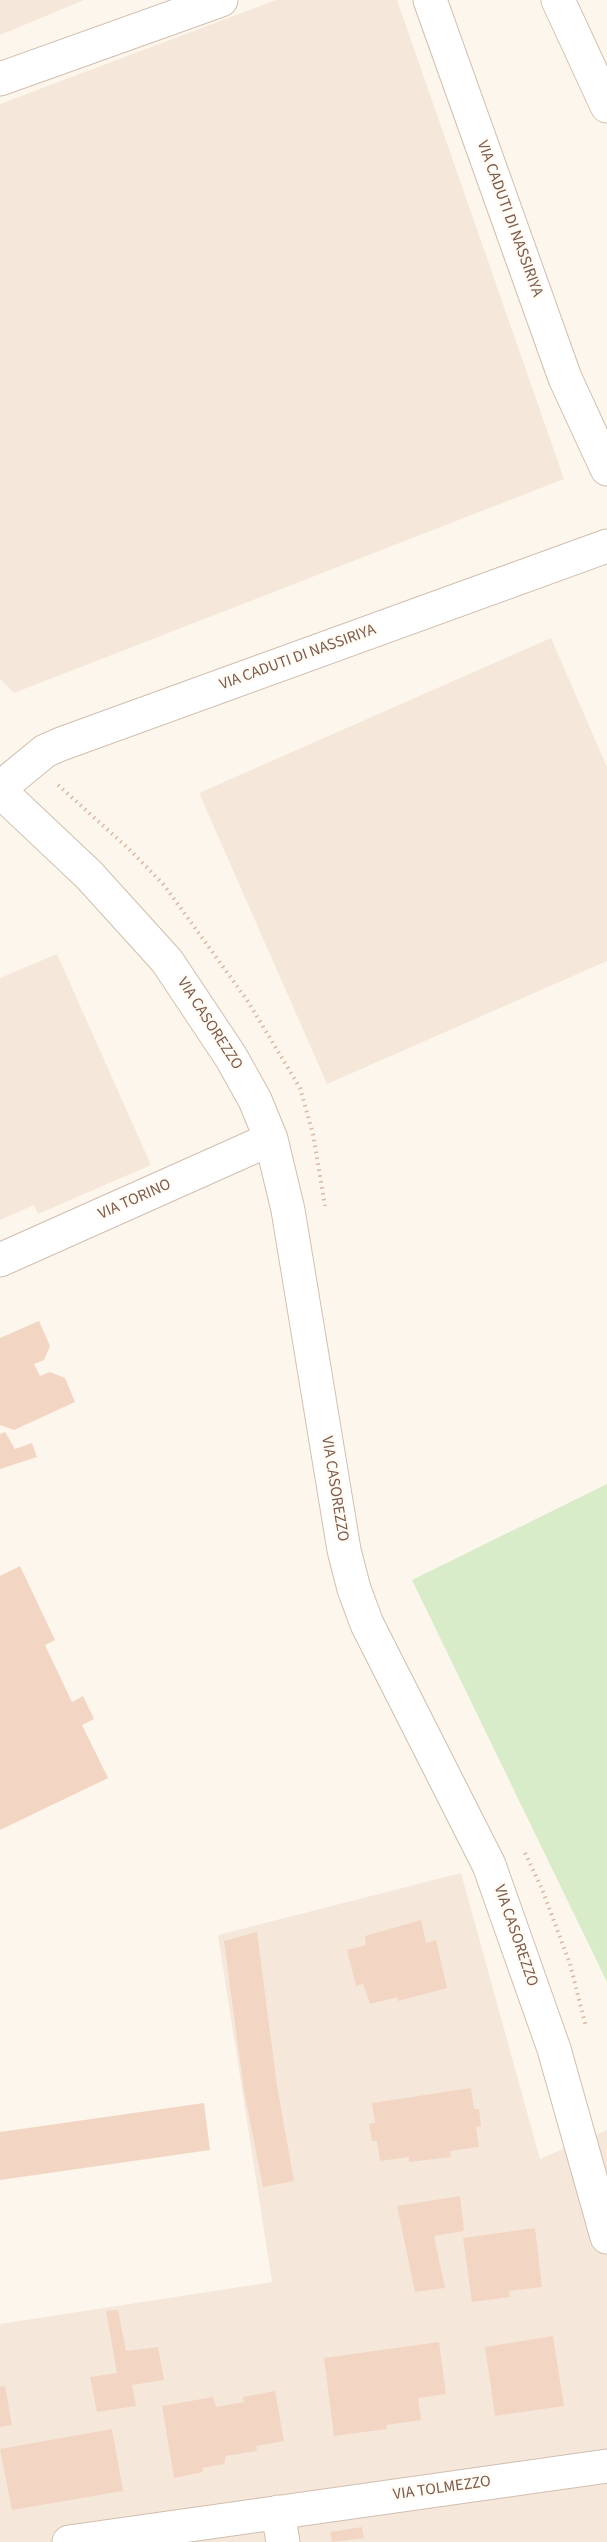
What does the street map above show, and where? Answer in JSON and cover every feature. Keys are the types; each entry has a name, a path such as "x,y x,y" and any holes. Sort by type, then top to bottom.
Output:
{"street":[{"path":"0,79 221,0"},
{"name":"VIA CADUTI DI NASSIRIYA","path":"430,0 566,378 607,469"},
{"path":"558,0 607,106"},
{"name":"VIA CADUTI DI NASSIRIYA","path":"0,790 45,751 61,744 607,546"},
{"name":"VIA CASOREZZO","path":"0,790 89,875 167,961 231,1057 255,1101 271,1139 288,1210 344,1550 354,1589 367,1624 489,1864 554,2049 607,2237"},
{"name":"VIA TORINO","path":"0,1260 271,1139"},
{"name":"VIA TOLMEZZO","path":"69,2542 280,2527 607,2466"}],"shaded area":[{"path":"0,0 84,0 0,35"},
{"path":"276,0 397,0 564,479 14,693 0,679 0,104"},
{"path":"551,638 607,767 607,961 327,1084 199,793"},
{"path":"57,954 151,1165 38,1214 34,1205 0,1220 0,978"},
{"path":"461,1873 540,2159 607,2130 607,2542 0,2542 0,2324 272,2282 218,1935"}],"green space":[{"path":"607,1484 607,1982 412,1580"}],"building":[{"path":"39,1321 50,1346 44,1360 34,1364 40,1376 50,1372 65,1378 75,1402 14,1430 0,1425 0,1338"},
{"path":"5,1432 15,1449 32,1443 37,1457 0,1469 0,1434"},
{"path":"20,1566 55,1640 45,1645 72,1702 83,1696 94,1719 82,1725 108,1778 0,1830 0,1576"},
{"path":"421,1920 426,1943 436,1940 447,1988 398,2001 398,1997 370,2004 363,1984 356,1986 347,1950 366,1945 365,1936"},
{"path":"257,1932 277,2086 294,2181 263,2187 244,2091 224,1941"},
{"path":"471,2088 474,2109 479,2109 481,2126 476,2127 479,2147 450,2151 451,2157 409,2162 409,2157 380,2161 377,2141 372,2141 369,2124 375,2123 372,2103"},
{"path":"204,2103 210,2150 0,2180 0,2132"},
{"path":"460,2196 464,2231 434,2236 445,2288 415,2292 397,2206"},
{"path":"535,2228 542,2287 509,2291 510,2297 472,2302 463,2238"},
{"path":"118,2310 126,2351 158,2347 164,2380 132,2385 136,2406 97,2412 90,2377 117,2373 106,2311"},
{"path":"553,2336 564,2406 495,2416 485,2347"},
{"path":"439,2342 446,2394 418,2398 421,2420 386,2425 387,2429 334,2436 324,2358"},
{"path":"5,2386 12,2425 0,2427 0,2387"},
{"path":"275,2391 284,2441 256,2446 257,2451 226,2456 224,2464 202,2468 203,2472 174,2478 162,2406 213,2397 216,2407 244,2402 243,2397"},
{"path":"112,2429 123,2491 12,2510 0,2449"},
{"path":"362,2527 364,2538 332,2542 330,2532"}]}
